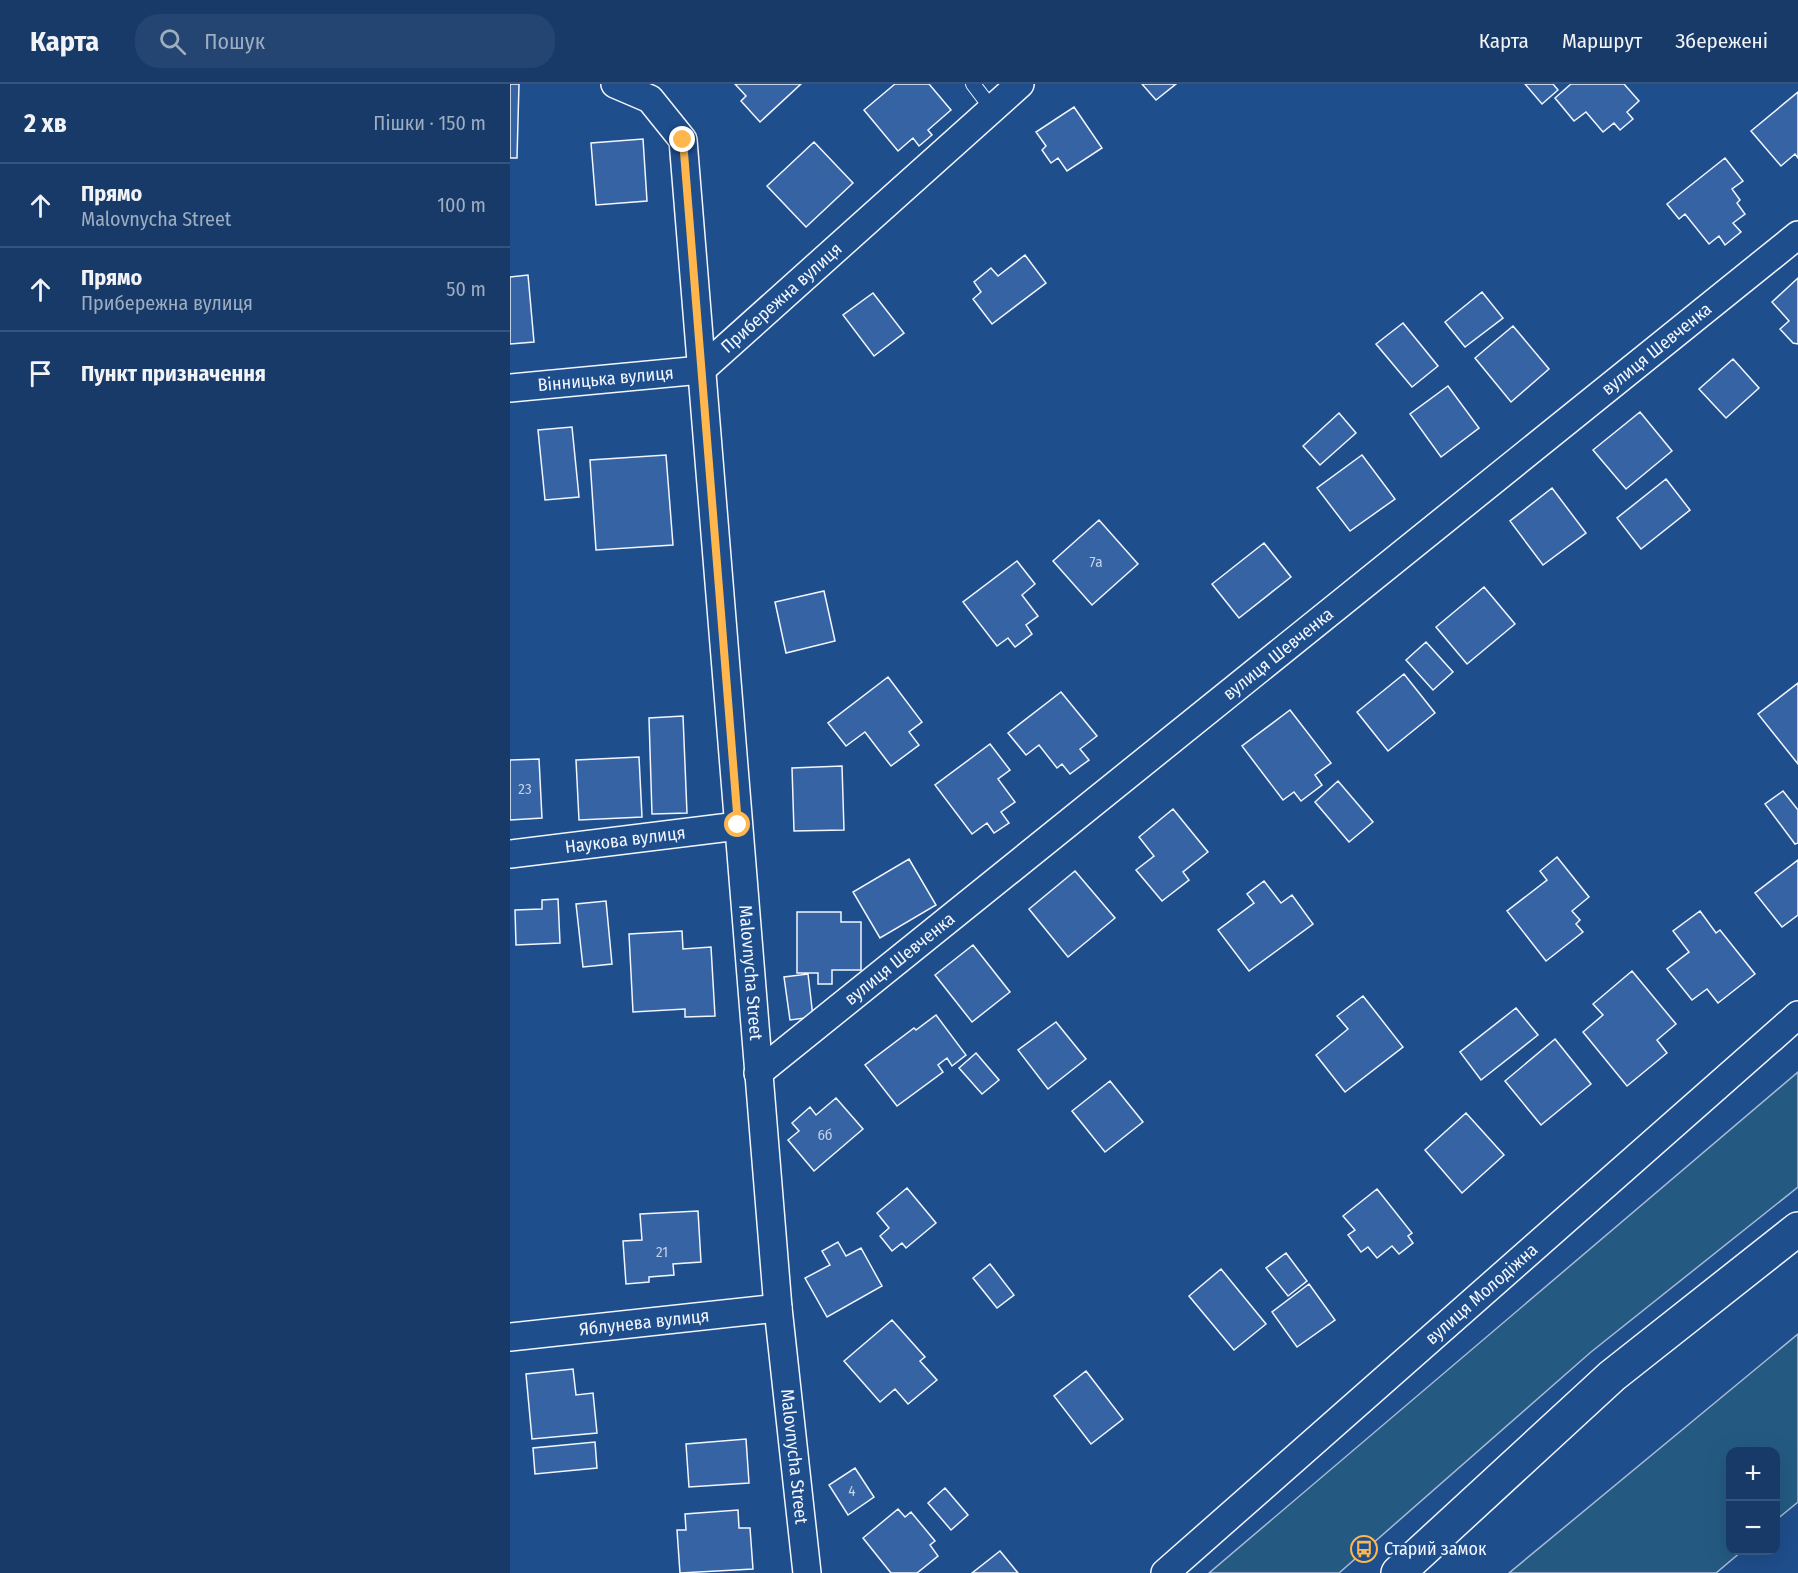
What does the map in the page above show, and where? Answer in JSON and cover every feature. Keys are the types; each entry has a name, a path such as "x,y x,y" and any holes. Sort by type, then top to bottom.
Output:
{"main road":[{"path":"1398,1573 1612,1376 1798,1229"}],"street":[{"name":"Прибережна вулиця","path":"615,84 650,99 683,140 701,370"},
{"name":"Прибережна вулиця","path":"701,370 1020,84"},
{"name":"вулиця Шевченка","path":"758,1073 1798,236"},
{"name":"Вінницька вулиця","path":"510,388 701,370"},
{"name":"Malovnycha Street","path":"701,370 778,1308 807,1573"},
{"name":"Наукова вулиця","path":"510,854 738,825"},
{"name":"вулиця Молодіжна","path":"1165,1573 1798,1015"},
{"name":"Яблунева вулиця","path":"510,1337 778,1308"}],"lane":[{"path":"973,84 992,109"}],"shaded area":[{"path":"1798,1072 1798,1187 1591,1352 1339,1573 1209,1573"},
{"path":"1798,1334 1798,1502 1780,1517 1780,1447 1726,1447 1726,1555 1737,1555 1716,1573 1509,1573"}],"building":[{"path":"510,84 519,84 517,158 510,158"},
{"path":"735,84 801,84 760,122 741,101 746,96"},
{"path":"895,84 929,84 951,110 928,130 932,135 919,146 913,138 898,151 864,110"},
{"path":"1142,84 1176,84 1156,100"},
{"path":"1525,84 1553,84 1558,90 1542,104"},
{"path":"1571,84 1624,84 1639,101 1627,112 1633,119 1620,130 1614,123 1603,132 1586,112 1574,121 1555,98"},
{"path":"1798,92 1798,158 1795,154 1781,166 1751,131"},
{"path":"1074,107 1102,148 1067,171 1058,158 1051,163 1042,150 1046,146 1036,132"},
{"path":"643,139 647,201 596,205 591,143"},
{"path":"814,142 853,183 806,227 767,186"},
{"path":"1725,158 1743,181 1732,189 1740,200 1737,203 1745,214 1733,223 1741,232 1725,245 1719,236 1709,244 1685,214 1679,219 1667,204"},
{"path":"1025,255 1046,283 992,324 973,299 981,292 974,282 991,268 998,276"},
{"path":"528,275 534,342 510,344 510,277"},
{"path":"1798,278 1798,344 1793,343 1780,329 1789,321 1772,302"},
{"path":"1482,292 1503,318 1465,347 1445,322"},
{"path":"873,293 904,333 874,356 843,315"},
{"path":"1403,323 1438,366 1412,387 1376,344"},
{"path":"1513,326 1549,369 1511,402 1475,358"},
{"path":"1733,359 1759,388 1726,418 1699,389"},
{"path":"1448,386 1479,428 1441,457 1410,414"},
{"path":"1640,412 1672,451 1626,489 1593,450"},
{"path":"1339,413 1356,433 1320,465 1303,446"},
{"path":"572,427 579,497 545,500 538,430"},
{"path":"666,455 673,545 596,550 590,460"},
{"path":"1362,455 1395,499 1350,531 1317,488"},
{"path":"1666,479 1690,510 1641,549 1617,518"},
{"path":"1552,488 1586,533 1543,565 1510,521"},
{"path":"1099,520 1138,564 1092,605 1053,561"},
{"path":"1264,543 1291,577 1239,618 1212,584"},
{"path":"1017,561 1035,584 1022,595 1038,616 1026,625 1032,634 1015,647 1008,638 997,646 963,602"},
{"path":"1484,587 1515,624 1467,664 1436,627"},
{"path":"824,591 835,641 786,653 775,602"},
{"path":"1426,642 1453,672 1433,690 1406,660"},
{"path":"1404,674 1435,713 1388,751 1357,712"},
{"path":"888,677 922,722 909,732 919,745 891,766 865,732 846,746 828,723"},
{"path":"1798,683 1798,764 1758,714"},
{"path":"1061,692 1097,736 1080,749 1089,760 1070,774 1062,764 1057,768 1039,745 1026,755 1008,733"},
{"path":"1290,710 1331,763 1315,775 1322,785 1301,801 1294,792 1283,800 1242,746"},
{"path":"683,716 687,813 652,814 649,718"},
{"path":"990,744 1010,770 998,779 1015,802 1001,812 1009,823 994,833 987,823 972,834 935,785"},
{"path":"639,757 642,817 579,820 576,760"},
{"path":"539,759 542,818 510,820 510,760"},
{"path":"842,766 844,830 794,831 792,768"},
{"path":"1338,781 1373,822 1349,842 1315,802"},
{"path":"1783,791 1798,810 1798,843 1795,844 1765,804"},
{"path":"1173,809 1208,852 1183,872 1189,880 1162,901 1136,870 1154,856 1139,837"},
{"path":"1557,857 1589,897 1572,911 1580,920 1576,924 1583,932 1546,961 1507,911 1547,880 1540,871"},
{"path":"909,859 936,905 880,938 853,892"},
{"path":"1798,860 1798,915 1782,927 1755,893"},
{"path":"1075,871 1115,918 1068,957 1029,909"},
{"path":"1264,881 1281,903 1292,895 1313,924 1249,971 1218,930 1254,903 1247,894"},
{"path":"558,899 560,943 516,945 515,910 542,909 542,900"},
{"path":"606,901 612,964 583,967 576,904"},
{"path":"1700,911 1716,933 1720,930 1755,974 1718,1003 1707,989 1692,1000 1667,969 1689,952 1673,931"},
{"path":"797,912 841,912 841,922 861,922 861,970 832,970 832,984 818,984 818,973 797,973"},
{"path":"682,931 683,949 711,947 715,1016 685,1017 685,1009 633,1012 629,934"},
{"path":"973,945 1010,992 972,1022 935,975"},
{"path":"1632,971 1676,1024 1657,1040 1667,1053 1627,1086 1583,1032 1603,1015 1593,1004"},
{"path":"808,974 813,1017 790,1020 784,977"},
{"path":"1363,996 1403,1047 1345,1092 1316,1055 1348,1029 1337,1016"},
{"path":"1516,1008 1538,1035 1481,1080 1460,1052"},
{"path":"936,1015 966,1055 952,1066 947,1058 938,1065 943,1072 897,1106 865,1065 914,1028 916,1030"},
{"path":"1056,1022 1086,1059 1048,1089 1018,1050"},
{"path":"1555,1039 1591,1084 1541,1125 1505,1081"},
{"path":"976,1053 999,1080 982,1094 959,1068"},
{"path":"1110,1081 1143,1122 1105,1152 1072,1111"},
{"path":"836,1098 863,1129 814,1171 788,1140 799,1131 792,1123 810,1107 816,1115"},
{"path":"1466,1113 1504,1155 1462,1193 1425,1150"},
{"path":"907,1188 936,1223 906,1248 902,1243 892,1251 880,1236 889,1228 877,1213"},
{"path":"1377,1189 1412,1233 1408,1236 1413,1243 1399,1254 1392,1246 1377,1258 1368,1247 1361,1252 1348,1235 1355,1230 1343,1216"},
{"path":"698,1211 701,1262 673,1264 674,1275 649,1277 649,1282 626,1284 623,1241 642,1240 640,1214"},
{"path":"838,1242 846,1256 861,1248 882,1286 827,1317 805,1278 830,1265 822,1251"},
{"path":"1286,1253 1307,1281 1288,1296 1266,1268"},
{"path":"990,1264 1014,1295 997,1308 973,1278"},
{"path":"1221,1269 1266,1324 1234,1350 1189,1296"},
{"path":"1309,1284 1335,1320 1297,1347 1272,1312"},
{"path":"892,1320 925,1357 920,1361 937,1380 908,1404 895,1389 880,1402 844,1361"},
{"path":"573,1369 576,1395 593,1393 597,1433 532,1439 526,1374"},
{"path":"1086,1371 1123,1419 1091,1444 1054,1396"},
{"path":"746,1439 749,1483 689,1487 686,1444"},
{"path":"595,1442 597,1468 535,1474 533,1448"},
{"path":"855,1468 874,1497 848,1515 829,1485"},
{"path":"945,1488 968,1515 951,1530 928,1503"},
{"path":"898,1509 905,1517 911,1512 935,1541 930,1545 938,1556 917,1573 891,1573 863,1538"},
{"path":"738,1510 739,1528 750,1528 753,1569 680,1573 677,1530 686,1530 685,1514"},
{"path":"1000,1551 1018,1573 972,1573"}],"place":[{"name":"Старий замок","path":"1364,1549"}],"route":[{"path":"683,140 738,825"}]}
